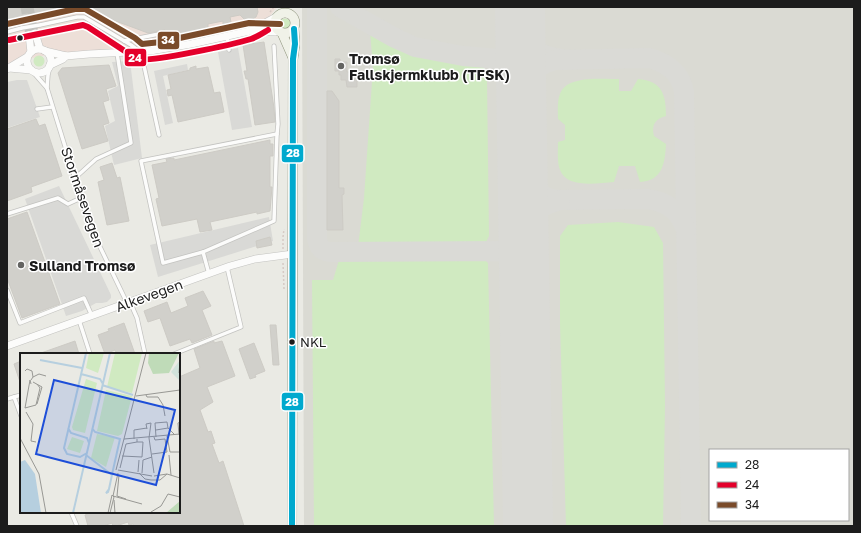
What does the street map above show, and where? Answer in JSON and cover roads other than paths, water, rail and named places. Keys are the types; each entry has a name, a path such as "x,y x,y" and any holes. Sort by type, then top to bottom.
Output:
{"street":[{"path":"293,17 295,7"},
{"path":"279,13 275,26 281,33 293,59"},
{"path":"250,31 279,13 287,13 293,17 296,23 294,29 295,44 293,59 292,526"},
{"path":"8,68 29,54 43,50 66,56 140,52 162,50 250,31 288,33 294,29"},
{"path":"32,71 27,65 32,34 50,58 50,66"},
{"path":"8,68 32,71 39,74 45,72 50,66 66,56"},
{"name":"Alkevegen","path":"7,345 227,267 255,259 293,254"}],"lane":[{"path":"7,32 77,17 84,17 124,41 140,52 158,135"},
{"path":"124,41 164,33"},
{"path":"227,36 229,50"},
{"path":"274,46 278,124 274,221 203,252 162,263 141,161 277,134"},
{"path":"75,178 96,159 131,143 118,52"},
{"path":"47,88 50,66"},
{"path":"32,71 47,88"},
{"name":"Stormåsevegen","path":"47,88 94,236 138,318 145,353"},
{"path":"37,109 52,107"},
{"path":"7,214 58,198 68,204 81,198"},
{"path":"203,252 208,274"},
{"path":"177,353 242,327 227,267"},
{"path":"7,290 20,323 84,298 92,316"},
{"path":"79,320 90,353"},
{"path":"7,399 20,394"},
{"path":"14,397 20,413"},
{"path":"71,513 77,526"}],"tunnel":[{"path":"24,7 29,35"},
{"path":"30,7 35,33"}],"place":[{"name":"Tromsø Fallskjermklubb (TFSK)","path":"341,66"},
{"name":"Sulland Tromsø","path":"21,265"},
{"name":"NKL","path":"292,342"}]}
